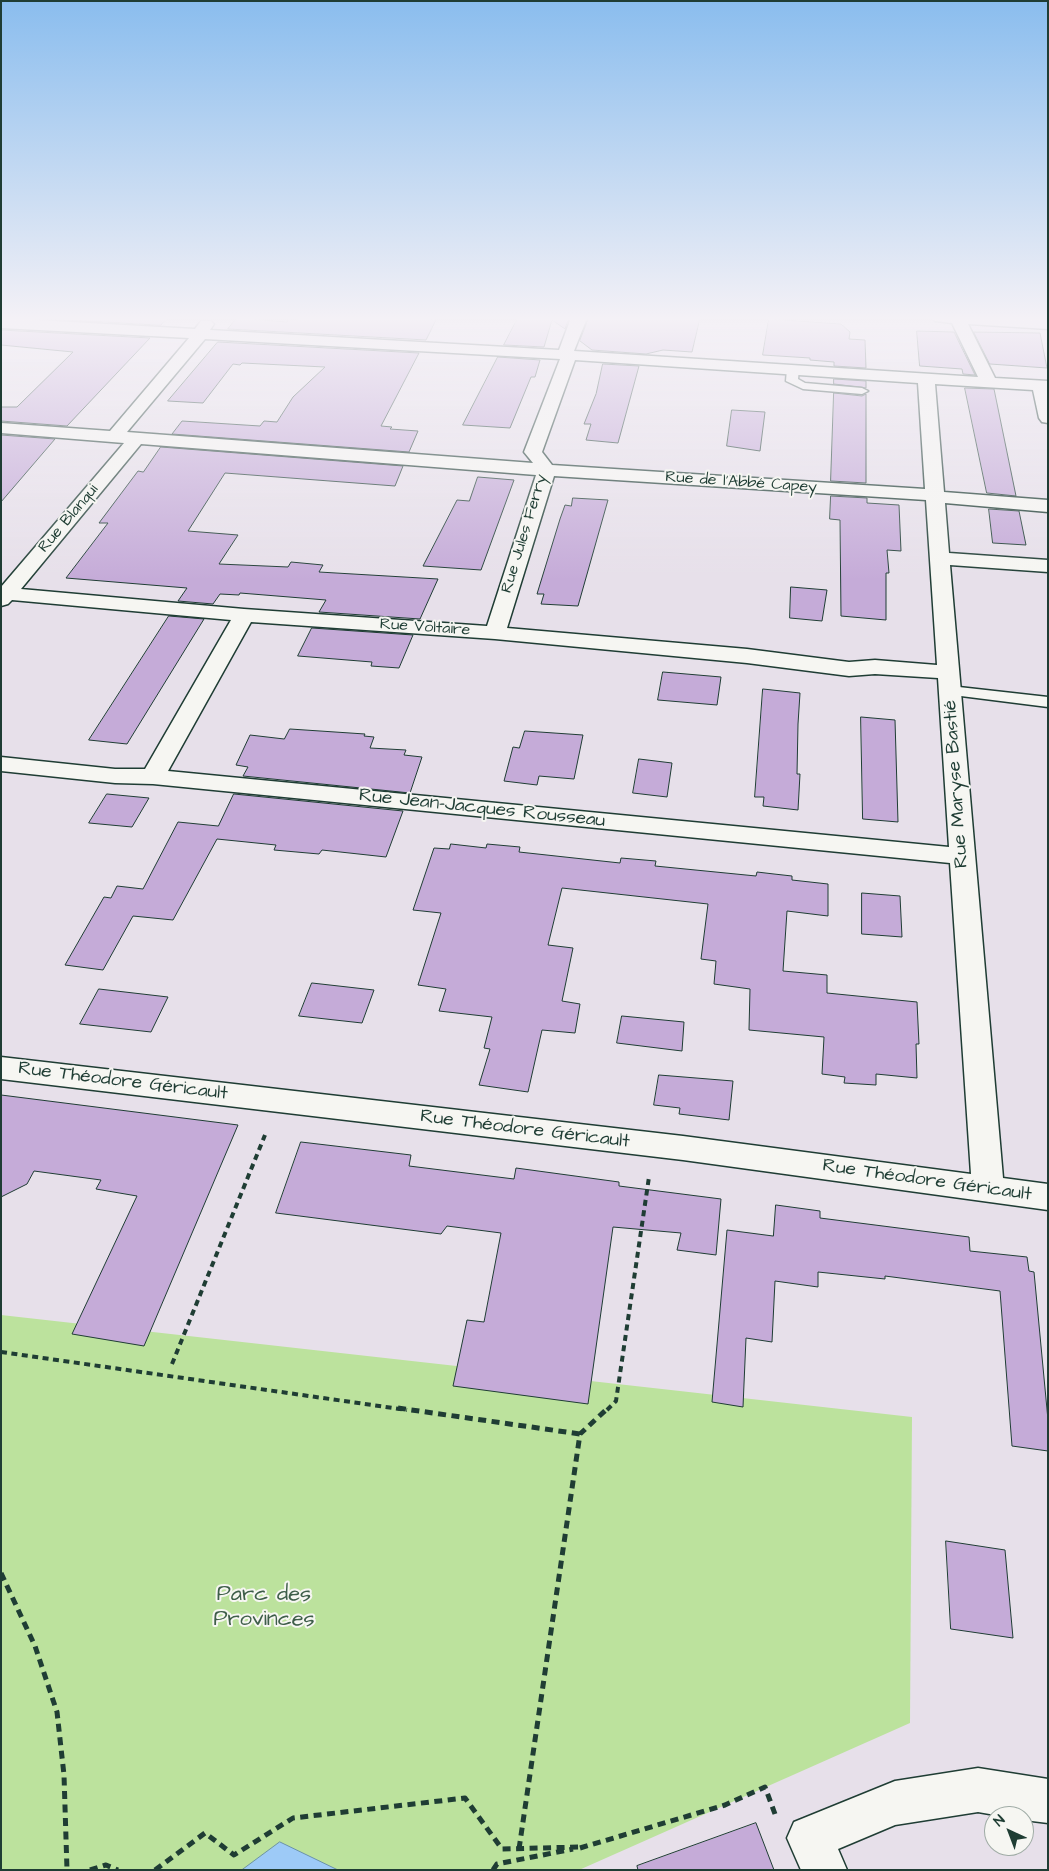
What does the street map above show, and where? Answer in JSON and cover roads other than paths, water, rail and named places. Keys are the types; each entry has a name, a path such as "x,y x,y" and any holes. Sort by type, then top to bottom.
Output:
{"street":[{"path":"114,437 141,405"},
{"name":"Rue Jules Ferry","path":"495,633 547,470 533,452 551,405"},
{"name":"Rue Maryse Bastié","path":"928,405 988,1189"},
{"path":"1046,405 1048,418"},
{"name":"Rue de l'Abbé Capey","path":"1,428 547,470 935,495 951,499 1048,506"},
{"name":"Rue Blanqui","path":"3,595 137,438"},
{"path":"939,558 1048,566"},
{"name":"Rue Voltaire","path":"3,595 495,633 746,656 849,669 869,680 949,681"},
{"path":"153,777 244,615"},
{"name":"Rue Jean-Jacques Rousseau","path":"1,764 115,776 153,777 962,856"},
{"name":"Rue Théodore Géricault","path":"1,1068 683,1148 1048,1197"},
{"path":"803,1841 895,1803 978,1790 1048,1801"}],"lane":[{"path":"949,681 1048,702"}],"water":[{"path":"280,1842 338,1870 242,1870"}],"park label":[{"name":"Parc des Provinces","path":"264,1608"}]}
